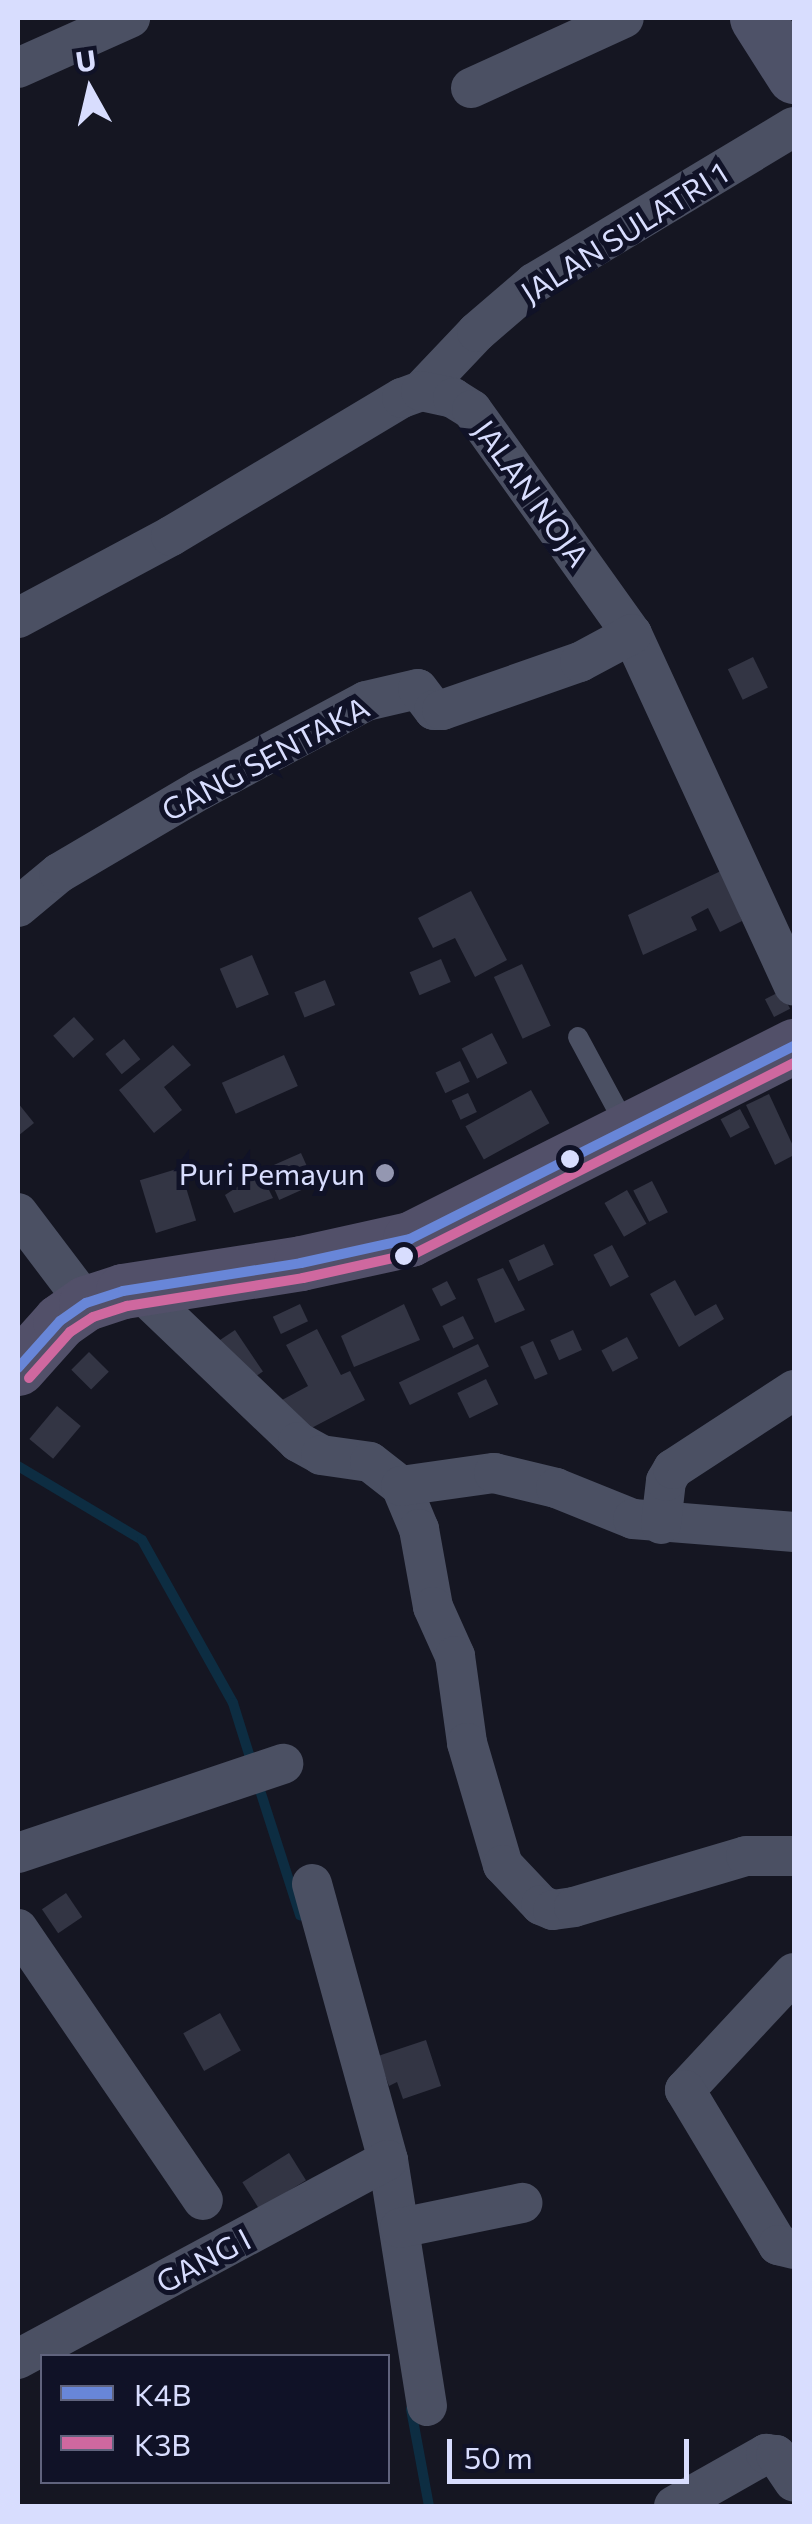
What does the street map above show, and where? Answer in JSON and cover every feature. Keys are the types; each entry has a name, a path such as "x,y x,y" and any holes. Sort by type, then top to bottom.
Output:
{"main road":[{"path":"757,18 794,76"},
{"path":"18,1368 60,1320 111,1295 300,1264 410,1239 794,1046"}],"street":[{"path":"18,68 130,18"},
{"path":"471,88 624,18"},
{"name":"JALAN SULATRI 1","path":"422,391 462,348 534,283 794,128"},
{"path":"462,348 472,410"},
{"path":"18,618 101,576 402,398 422,391"},
{"name":"JALAN NOJA","path":"422,391 453,398 472,410 632,634 794,986"},
{"name":"GANG SENTAKA","path":"18,907 58,873 184,799 366,701 418,689 434,710 442,710 580,662 632,634"},
{"path":"18,1213 111,1295 298,1442 334,1458 370,1462 401,1486 419,1529 433,1607 455,1656 467,1744 499,1852 515,1882 553,1910 704,1865 762,1855 794,1856"},
{"path":"661,1524 666,1481 673,1469 794,1390"},
{"path":"401,1486 494,1473 556,1488 612,1513 661,1524 794,1532"},
{"path":"18,1853 268,1768"},
{"path":"312,1884 378,2165 400,2228 427,2406"},
{"path":"18,1929 203,2200"},
{"path":"794,1974 685,2090 778,2245 794,2249"},
{"name":"GANG I","path":"18,2359 378,2165"},
{"path":"400,2228 522,2203"},
{"path":"674,2506 766,2454 776,2455 794,2482"}],"lane":[{"path":"578,1037 629,1131"}],"building":[{"path":"753,657 768,688 743,700 728,669"},
{"path":"723,870 742,921 720,932 708,908 691,917 697,930 643,955 628,915"},
{"path":"471,891 507,960 475,977 455,938 433,948 418,918"},
{"path":"252,955 269,995 237,1008 220,969"},
{"path":"441,959 451,982 419,995 410,972"},
{"path":"522,964 551,1026 523,1039 494,977"},
{"path":"325,980 335,1005 305,1017 294,992"},
{"path":"781,991 790,1009 774,1017 765,999"},
{"path":"74,1017 94,1039 73,1058 53,1036"},
{"path":"492,1033 507,1063 477,1079 462,1048"},
{"path":"124,1039 140,1059 122,1074 105,1054"},
{"path":"173,1045 191,1065 164,1087 182,1110 154,1133 119,1090"},
{"path":"284,1055 298,1086 236,1114 222,1083"},
{"path":"460,1061 470,1082 445,1093 436,1072"},
{"path":"531,1090 549,1123 484,1160 465,1126"},
{"path":"468,1093 477,1112 461,1120 452,1101"},
{"path":"769,1094 794,1148 794,1155 775,1165 746,1105"},
{"path":"18,1103 34,1123 18,1136"},
{"path":"740,1109 750,1128 730,1138 721,1119"},
{"path":"301,1153 315,1184 279,1200 265,1169"},
{"path":"180,1168 196,1221 156,1233 140,1180"},
{"path":"260,1172 273,1198 234,1213 225,1195"},
{"path":"652,1181 668,1212 649,1222 633,1191"},
{"path":"627,1190 646,1224 624,1237 604,1203"},
{"path":"544,1244 554,1265 518,1281 509,1260"},
{"path":"612,1245 629,1277 610,1287 593,1255"},
{"path":"503,1268 525,1310 495,1323 477,1279"},
{"path":"675,1280 695,1316 716,1304 724,1319 679,1347 650,1294"},
{"path":"447,1281 456,1299 441,1307 432,1289"},
{"path":"300,1304 308,1321 281,1334 273,1317"},
{"path":"404,1304 420,1340 354,1367 341,1336"},
{"path":"463,1316 474,1338 453,1349 442,1326"},
{"path":"317,1329 341,1375 350,1371 365,1400 300,1434 282,1400 308,1386 286,1345"},
{"path":"235,1330 263,1371 244,1384 216,1343"},
{"path":"573,1330 582,1350 559,1360 550,1340"},
{"path":"627,1337 638,1358 613,1372 601,1351"},
{"path":"533,1341 548,1374 535,1380 520,1347"},
{"path":"478,1344 489,1366 410,1405 399,1383"},
{"path":"89,1352 109,1372 91,1389 71,1370"},
{"path":"486,1379 498,1404 470,1418 457,1393"},
{"path":"57,1406 81,1426 53,1459 29,1439"},
{"path":"66,1893 82,1917 58,1933 42,1909"},
{"path":"220,2013 241,2051 204,2071 183,2033"},
{"path":"426,2040 441,2086 403,2099 397,2082 389,2086 378,2056"},
{"path":"289,2153 306,2180 259,2209 242,2182"}],"waterway":[{"path":"18,1466 142,1540 233,1703 253,1767"},
{"path":"258,1784 300,1915"},
{"path":"411,2409 429,2506"}],"transit line":[{"name":"K4B","path":"18,1368 60,1321 86,1303 123,1291 301,1263 410,1239 794,1046"},
{"name":"K3B","path":"29,1378 70,1332 93,1317 127,1306 303,1278 416,1253 794,1063"}],"place":[{"name":"Puri Pemayun","path":"385,1173"}]}
